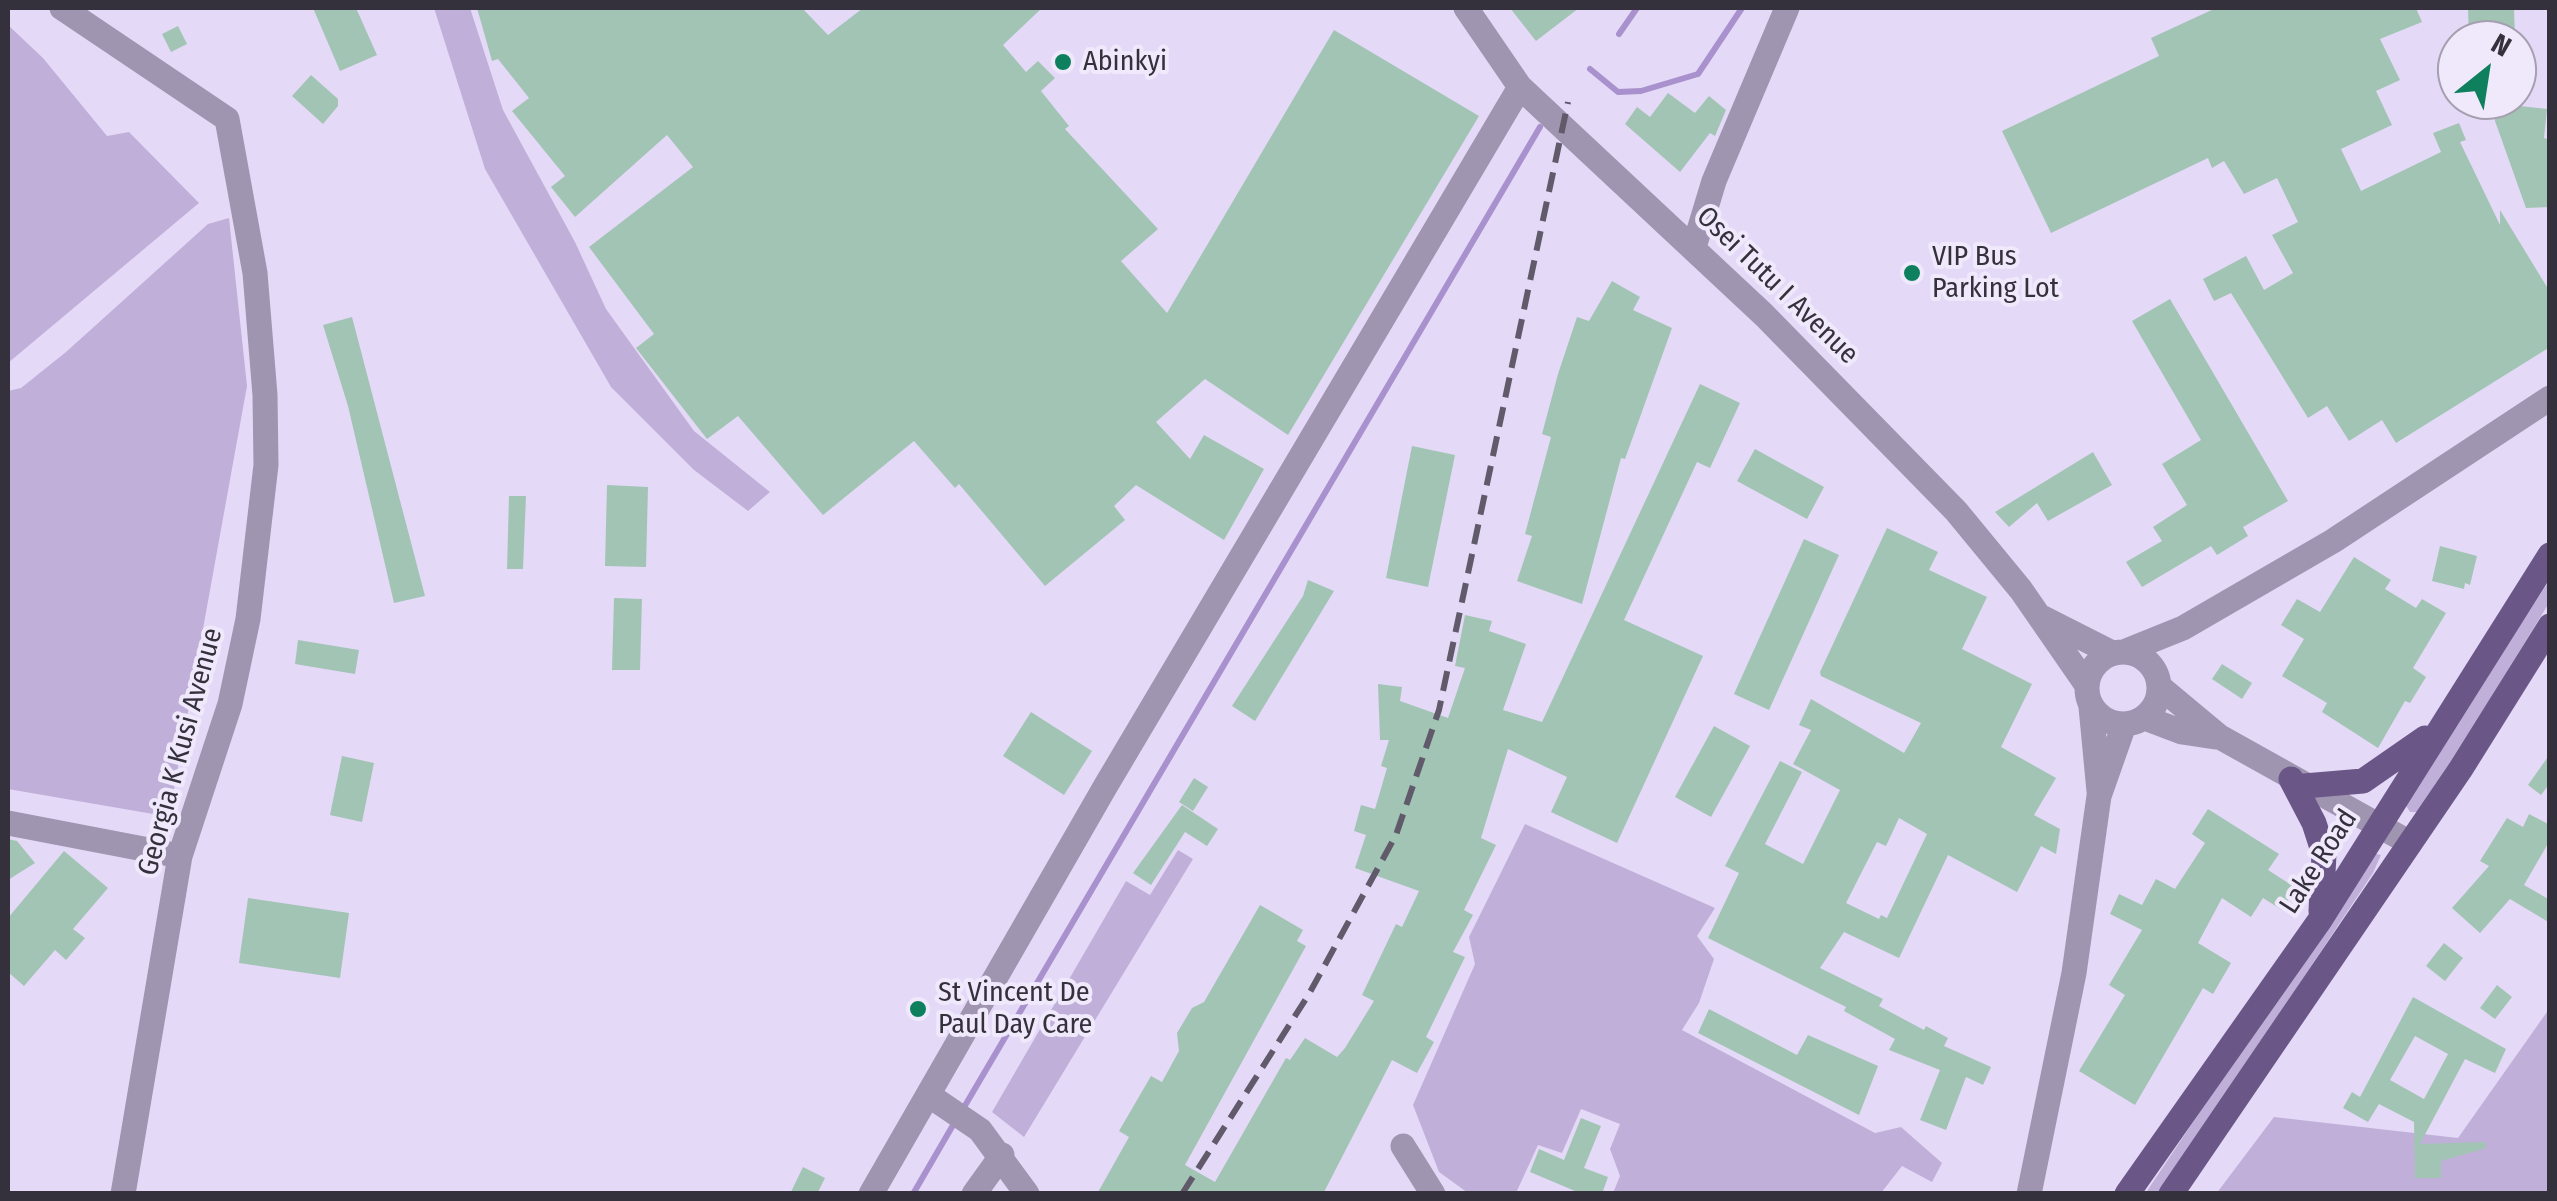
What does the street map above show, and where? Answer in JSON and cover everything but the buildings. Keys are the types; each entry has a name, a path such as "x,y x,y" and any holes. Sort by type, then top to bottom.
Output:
{"main road":[{"name":"Lake Road","path":"2128,1194 2320,920 2550,555"},
{"path":"2171,1194 2410,843 2550,626"},
{"path":"2320,920 2324,854 2297,782 2364,780 2441,725"}],"street":[{"name":"Georgia K Kusi Avenue","path":"62,8 227,119 244,204 266,395 261,519 230,704 180,856 123,1194"},
{"name":"Osei Tutu I Avenue","path":"1466,8 1520,87 1694,247 1876,425 1956,511 2039,615 2089,695"},
{"path":"1694,247 1714,181 1788,8"},
{"path":"871,1194 937,1102 1105,787 1520,87"},
{"path":"2029,1194 2074,973 2099,796 2089,695 2100,659 2182,628 2334,542 2550,398"},
{"name":"Osei Tutu I Avenue","path":"2039,615 2119,652"},
{"path":"2099,796 2134,721 2156,704 2159,681 2182,628"},
{"path":"2119,652 2139,654 2159,681 2220,737 2410,843"},
{"path":"2089,695 2111,723 2134,721 2220,737"},
{"path":"8,823 180,856"},
{"path":"937,1102 980,1130 1027,1194"},
{"path":"1404,1146 1432,1194"},
{"path":"974,1194 1002,1155"}],"shaded area":[{"path":"434,8 470,8 503,110 575,242 606,309 694,431 770,492 748,511 694,470 611,387 485,169"},
{"path":"8,25 43,58 107,136 129,132 199,203 8,363"},
{"path":"229,218 247,386 172,800 153,814 8,789 8,391 21,388 66,352 208,224"},
{"path":"2549,581 2549,603 2421,812 2410,812 2405,804 2419,779"},
{"path":"1525,824 1715,908 1697,936 1714,959 1699,1003 1682,1030 1875,1133 1901,1127 1942,1163 1932,1182 1902,1166 1881,1193 1613,1193 1620,1176 1610,1149 1620,1124 1581,1109 1562,1153 1538,1145 1516,1193 1468,1193 1439,1172 1413,1105 1475,964 1469,937"},
{"path":"1178,850 1193,859 1024,1137 992,1112 1126,881 1150,895"},
{"path":"2373,853 2381,855 2373,873 2160,1193 2145,1194"},
{"path":"2549,1009 2549,1193 2216,1194 2274,1117 2458,1138"}],"waterway":[{"path":"1619,34 1637,8"},
{"path":"1590,69 1618,92 1641,91 1698,74 1742,8"},
{"path":"963,1109 1540,127"},
{"path":"913,1194 956,1120"}],"railway":[{"path":"1182,1194 1309,994 1396,835 1439,710 1568,102"}],"place":[{"name":"Abinkyi","path":"1063,62"},
{"name":"VIP Bus Parking Lot","path":"1912,273"},
{"name":"St Vincent De Paul Day Care","path":"918,1009"}]}
